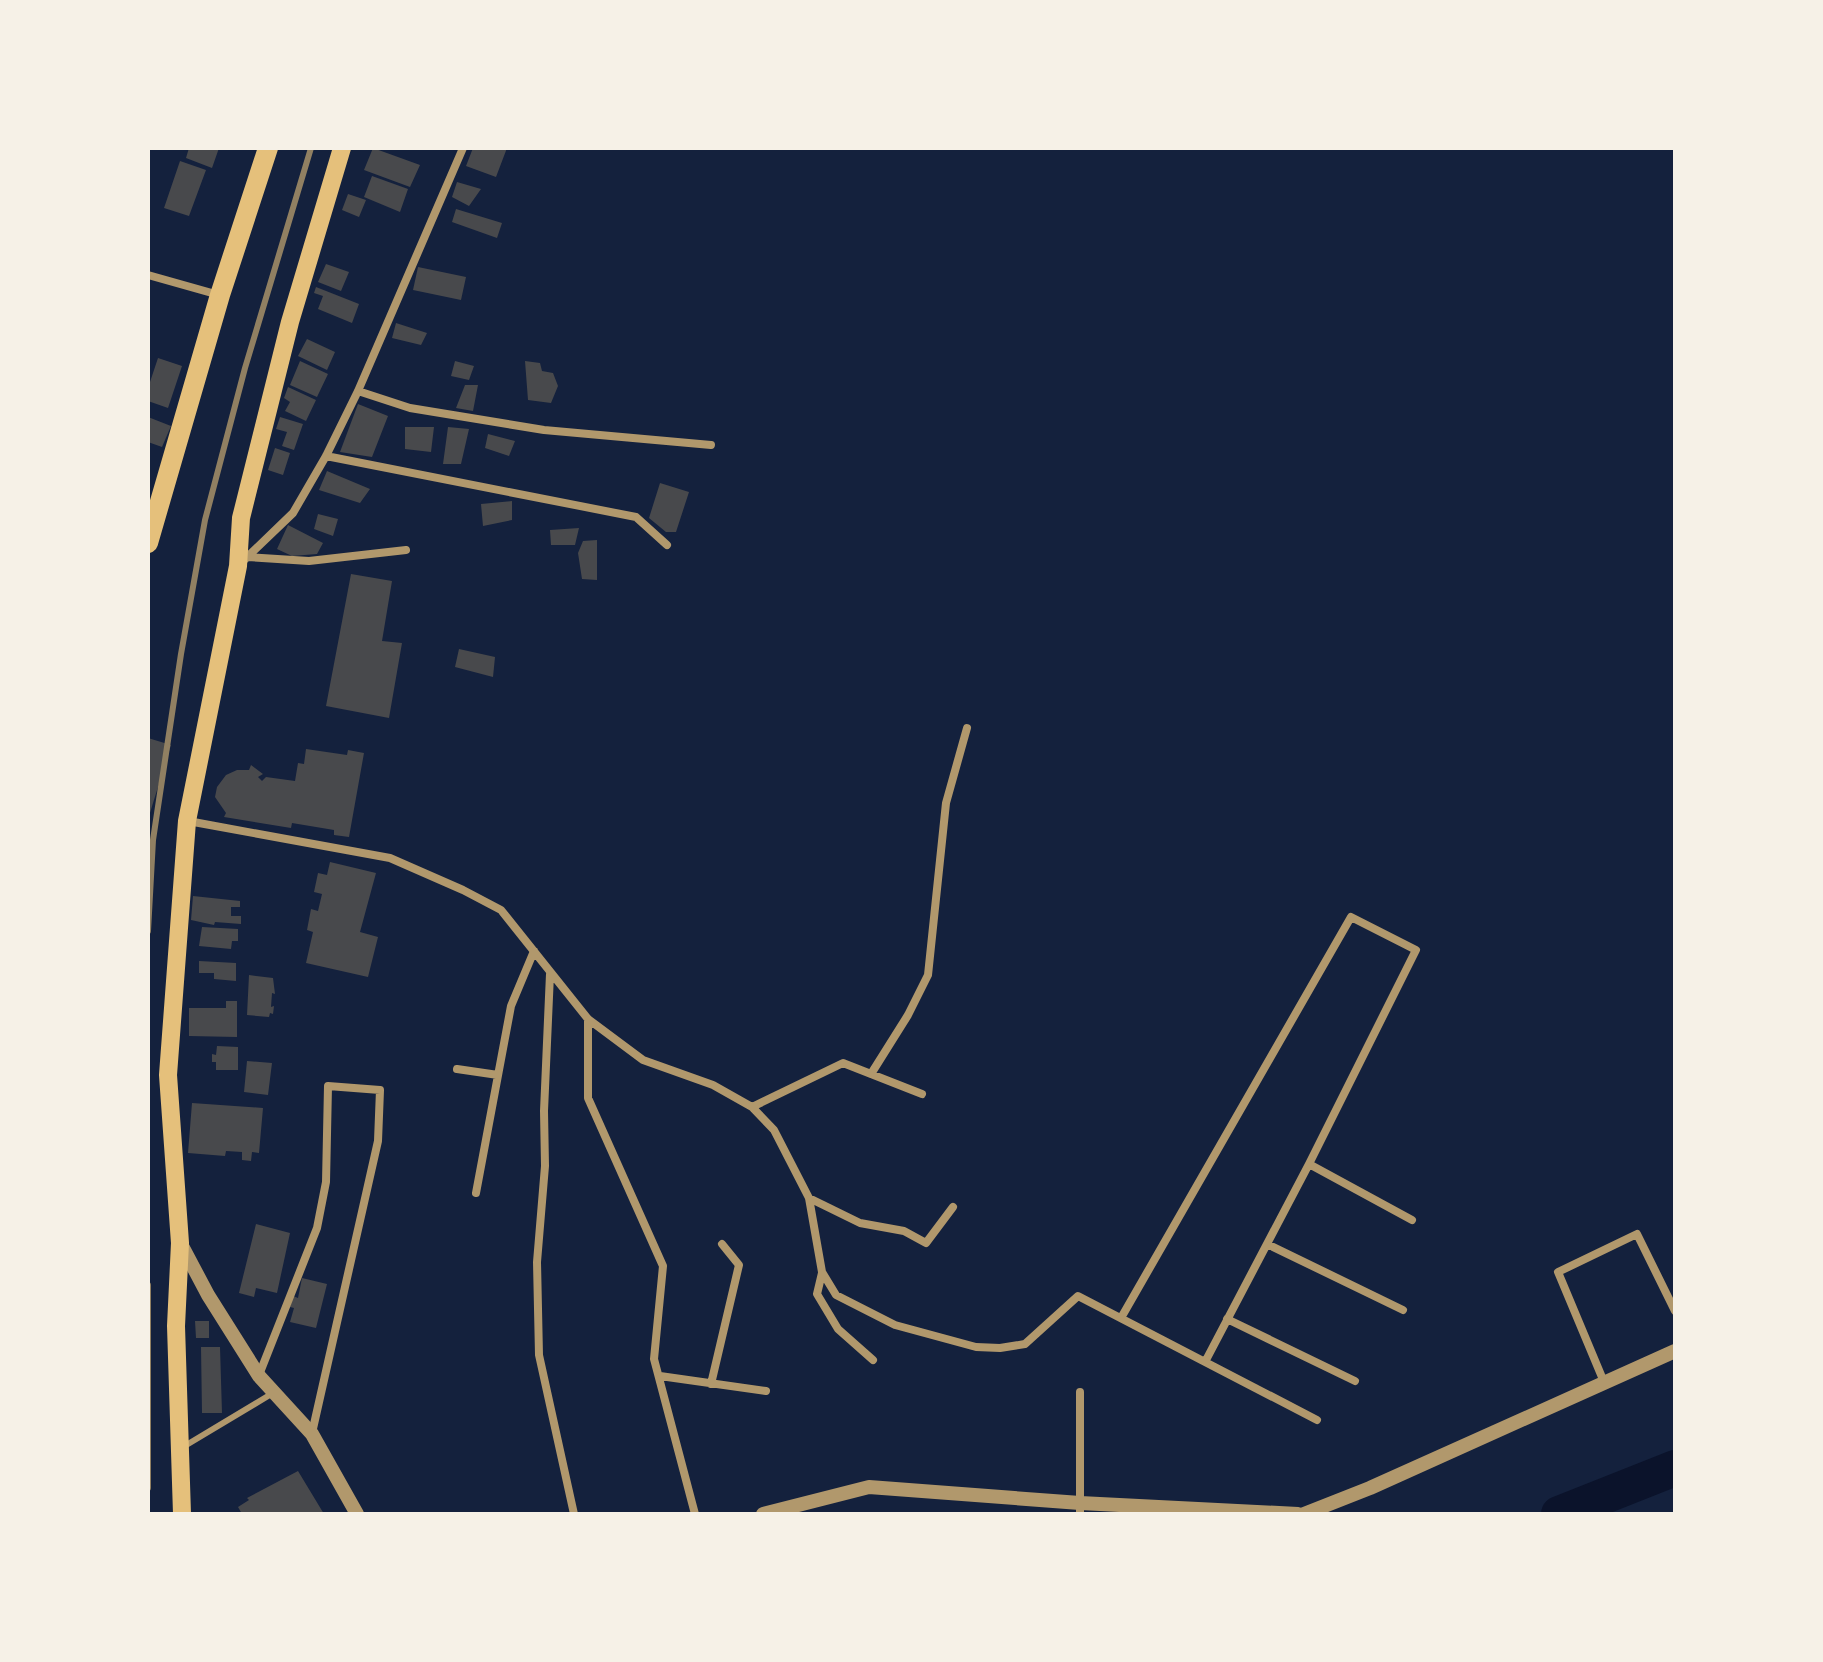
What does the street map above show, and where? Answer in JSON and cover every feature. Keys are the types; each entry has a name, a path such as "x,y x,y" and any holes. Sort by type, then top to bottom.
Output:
{"highway":[{"path":"148,543 220,295 268,148"}],"main road":[{"path":"182,1514 176,1326 180,1243 168,1075 187,821 243,562 241,518 290,322 342,148"}],"street":[{"path":"243,562 293,513 326,456 358,391 463,148"},
{"path":"148,275 220,295"},
{"path":"358,391 410,408 544,430 711,445"},
{"path":"326,456 636,517 667,545"},
{"path":"243,562 309,561 406,550"},
{"path":"871,1074 908,1015 928,975 946,803 967,728"},
{"path":"187,821 390,858 501,910 588,1019 643,1060 713,1085 752,1107 774,1130 809,1198 822,1272 836,1295 895,1325 976,1347 1000,1348 1025,1344 1078,1296 1317,1420"},
{"path":"1121,1318 1351,917 1416,950 1205,1362"},
{"path":"476,1193 511,1006 534,951"},
{"path":"550,973 544,1111 545,1166 537,1262 539,1355 574,1514"},
{"path":"588,1019 588,1098 663,1266 654,1359 695,1514"},
{"path":"752,1107 843,1063 922,1094"},
{"path":"457,1069 498,1075"},
{"path":"259,1376 317,1228 326,1182 328,1086 380,1090 378,1141 312,1434"},
{"path":"1309,1164 1412,1220"},
{"path":"809,1198 860,1223 904,1231 926,1243 953,1207"},
{"path":"1604,1382 1558,1272 1637,1234 1675,1311"},
{"path":"180,1243 208,1295 259,1376 312,1434 357,1514"},
{"path":"711,1384 739,1265 722,1244"},
{"path":"1267,1244 1403,1310"},
{"path":"822,1272 817,1294 838,1329 873,1360"},
{"path":"1227,1319 1355,1381"},
{"path":"1304,1514 1370,1488 1675,1351"},
{"path":"660,1376 766,1391"},
{"path":"1080,1392 1080,1509"},
{"path":"763,1514 869,1487 1080,1509 1298,1514"}],"lane":[{"path":"180,1449 274,1393"}],"building":[{"path":"189,148 219,148 212,168 186,158"},
{"path":"373,148 420,165 410,187 364,170"},
{"path":"473,148 507,148 496,177 466,166"},
{"path":"180,161 206,170 189,216 164,208"},
{"path":"372,176 408,189 400,212 364,197"},
{"path":"457,182 481,189 469,206 452,197"},
{"path":"348,194 366,200 359,217 342,210"},
{"path":"456,209 502,223 497,238 452,222"},
{"path":"326,264 349,272 341,291 318,282"},
{"path":"418,267 466,277 461,300 413,290"},
{"path":"316,287 359,304 352,323 318,309 323,296 314,293"},
{"path":"396,323 427,333 421,345 392,338"},
{"path":"307,339 335,352 327,370 298,356"},
{"path":"158,358 182,366 168,408 148,401 148,388"},
{"path":"300,361 328,374 317,397 290,385"},
{"path":"455,361 474,366 469,380 451,376"},
{"path":"525,361 540,363 542,371 553,373 558,386 551,403 528,400"},
{"path":"465,385 478,385 473,411 456,408"},
{"path":"288,387 316,400 306,421 285,411 290,402 284,398"},
{"path":"358,404 388,416 372,457 340,452"},
{"path":"148,417 171,426 162,447 148,442"},
{"path":"280,417 303,424 294,450 282,446 287,432 276,429"},
{"path":"405,427 434,427 431,452 405,449"},
{"path":"448,427 469,429 461,464 443,464"},
{"path":"488,434 515,441 509,456 485,448"},
{"path":"275,448 290,453 283,475 268,470"},
{"path":"327,471 370,489 360,503 319,490"},
{"path":"660,483 689,492 676,532 666,532 649,518"},
{"path":"512,501 512,520 483,526 481,504"},
{"path":"318,514 338,519 333,536 314,529"},
{"path":"288,525 323,543 317,554 292,556 277,549"},
{"path":"579,528 575,545 551,545 550,530"},
{"path":"597,540 597,580 582,579 578,553 583,541"},
{"path":"351,574 392,581 382,641 402,643 389,718 326,706"},
{"path":"459,649 495,657 493,677 455,667"},
{"path":"148,738 171,745 149,816 148,816"},
{"path":"306,749 347,755 348,750 364,753 349,837 334,835 334,830 292,823 291,828 224,817 226,813 215,797 217,787 226,775 237,770 249,770 251,765 263,774 258,777 262,781 266,777 295,781 298,763 304,764"},
{"path":"330,862 376,873 360,932 378,937 368,977 306,963 313,932 307,930 311,909 318,911 322,894 314,892 318,873 327,875"},
{"path":"193,896 240,901 240,907 231,907 231,916 241,916 241,924 215,922 214,925 191,920"},
{"path":"202,927 238,929 238,941 232,941 231,949 199,946"},
{"path":"199,961 236,963 236,981 214,979 214,973 199,973"},
{"path":"249,975 273,978 275,994 272,993 271,1007 274,1006 273,1014 270,1013 269,1017 247,1015"},
{"path":"226,1001 237,1001 237,1037 189,1036 189,1008 226,1008"},
{"path":"217,1046 238,1047 238,1070 216,1070 212,1054 216,1055"},
{"path":"247,1061 272,1063 268,1095 244,1092"},
{"path":"192,1103 263,1108 259,1153 252,1152 251,1161 242,1160 242,1152 226,1151 225,1156 188,1153"},
{"path":"256,1224 290,1233 277,1293 256,1288 254,1297 239,1293"},
{"path":"302,1278 327,1284 316,1328 290,1322 293,1296 298,1298"},
{"path":"195,1321 209,1321 209,1338 196,1338"},
{"path":"201,1347 220,1347 222,1413 202,1413"},
{"path":"298,1471 324,1514 242,1514 238,1507 249,1500 247,1498"}],"waterway":[{"path":"1559,1514 1675,1468"}],"railway":[{"path":"148,931 153,840 205,520 245,368 311,148"},
{"path":"148,1285 148,1488"}]}
